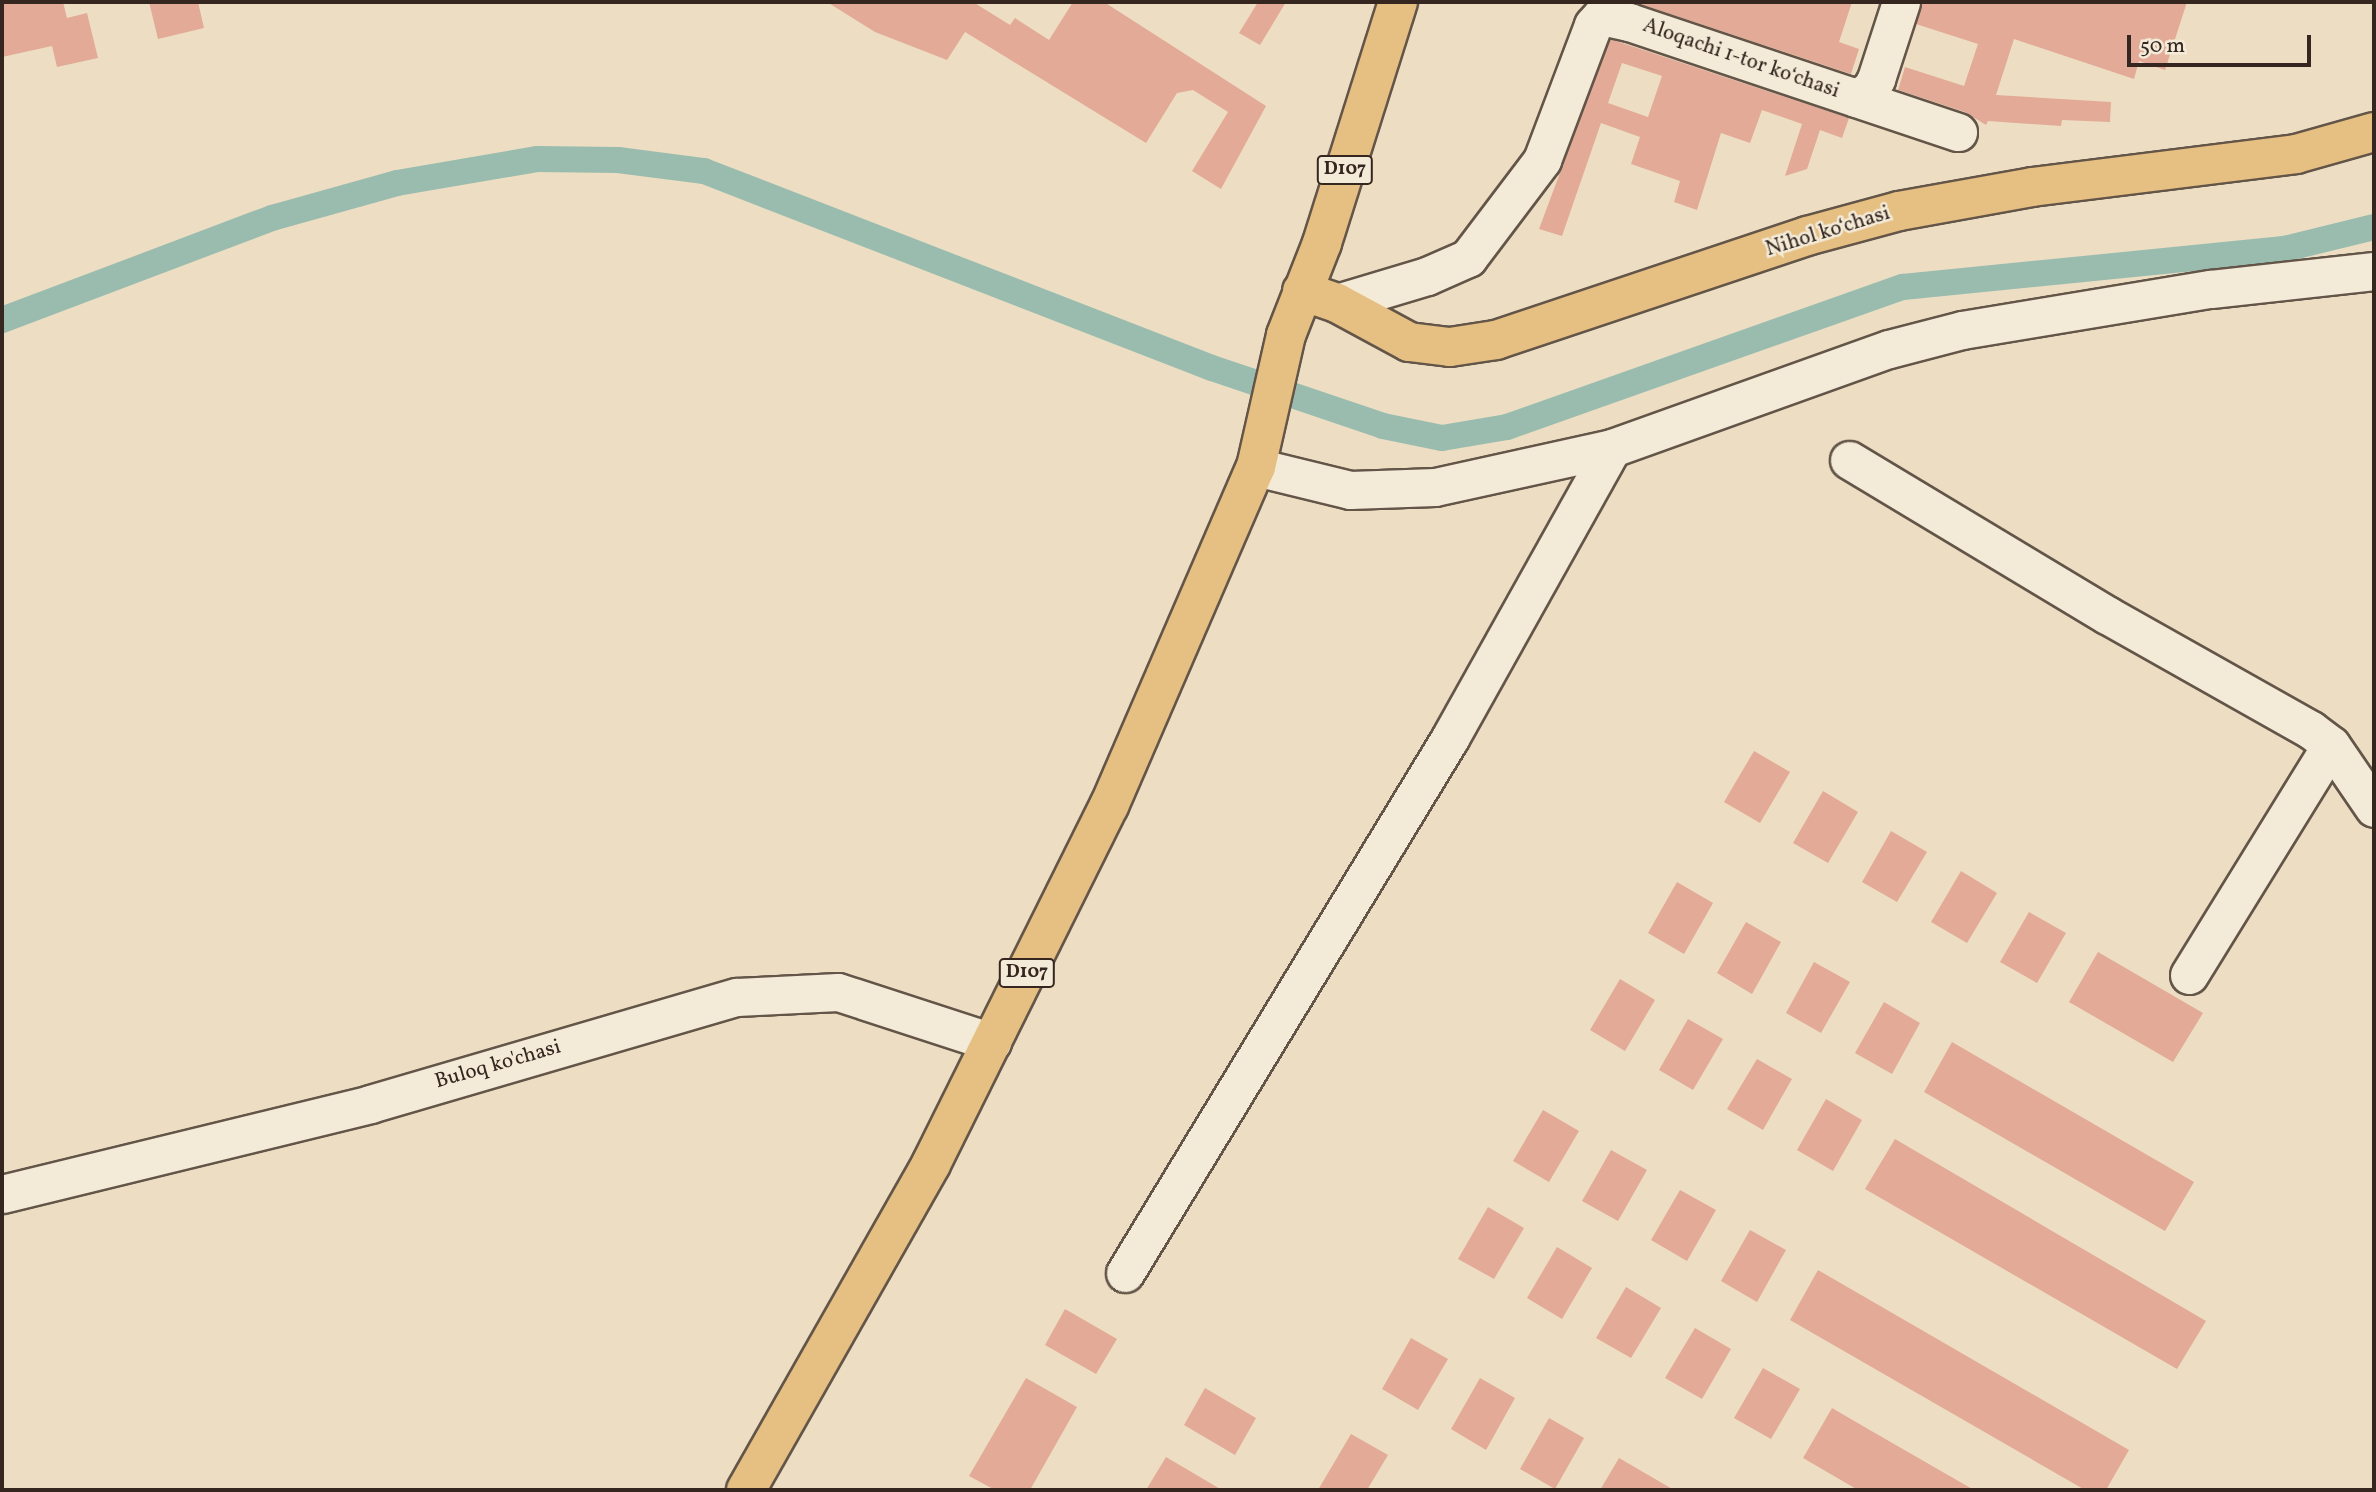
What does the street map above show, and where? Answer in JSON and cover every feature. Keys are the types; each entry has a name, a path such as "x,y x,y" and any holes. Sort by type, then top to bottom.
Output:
{"main road":[{"name":"D107","path":"746,1490 891,1237 992,1042 1109,806 1260,451 1286,335 1319,297 1322,243 1398,2"},
{"name":"Nihol koʻchasi","path":"1319,297 1409,342 1450,348 1496,340 1807,236 1899,211 2032,187 2296,154 2374,132"}],"street":[{"path":"1856,98 1870,90 1901,2"},
{"name":"Aloqachi 1-tor koʻchasi","path":"1319,297 1427,276 1468,258 1542,160 1593,25 1601,16 1629,22 1958,132"},
{"path":"1260,451 1350,490 1390,491 1435,487 1612,448 1889,349 1962,330 2211,289 2374,271"},
{"path":"1125,1273 1450,738 1612,448"},
{"path":"1849,460 2331,745 2374,808"},
{"path":"2189,975 2331,745"},
{"name":"Buloq ko'chasi","path":"2,1194 370,1104 737,997 838,992 992,1042"}],"building":[{"path":"2,2 63,2 67,18 87,13 98,58 57,67 52,46 2,57"},
{"path":"149,2 198,2 204,28 158,39"},
{"path":"827,2 973,2 1010,25 1015,18 1049,40 1073,2 1104,2 1266,106 1221,189 1192,171 1228,112 1193,90 1177,93 1146,143 965,32 947,60 875,32"},
{"path":"1258,2 1286,2 1260,45 1239,33"},
{"path":"1634,2 1852,2 1839,42 1859,49 1851,74"},
{"path":"1921,2 2187,2 2165,70 2139,61 2134,79 2014,39 1996,95 2111,102 2110,122 2062,120 2061,126 1988,121 1986,125 1965,112 1898,90 1905,67 1964,86 1978,44 1916,24"},
{"path":"1610,39 1849,118 1842,138 1820,130 1807,169 1785,176 1802,124 1762,110 1750,143 1721,133 1697,210 1674,202 1680,181 1631,164 1640,137 1601,123 1562,236 1539,229","holes":["1622,63 1662,76 1648,117 1608,103"]},
{"path":"1754,751 1790,772 1760,823 1724,802"},
{"path":"1823,791 1858,812 1828,863 1793,843"},
{"path":"1891,831 1927,852 1897,902 1862,882"},
{"path":"1961,871 1997,893 1967,943 1931,922"},
{"path":"1677,882 1713,903 1684,954 1648,933"},
{"path":"2029,912 2066,933 2037,983 2000,962"},
{"path":"1746,922 1781,942 1752,994 1717,973"},
{"path":"2098,952 2203,1013 2173,1062 2069,1002"},
{"path":"1814,962 1850,982 1821,1033 1786,1013"},
{"path":"1620,979 1655,1000 1625,1051 1590,1030"},
{"path":"1884,1002 1920,1023 1892,1074 1855,1053"},
{"path":"1688,1019 1723,1039 1693,1090 1659,1070"},
{"path":"1952,1042 2194,1182 2165,1231 1924,1092"},
{"path":"1757,1059 1792,1079 1763,1130 1727,1109"},
{"path":"1826,1099 1862,1120 1833,1171 1797,1150"},
{"path":"1543,1110 1579,1131 1549,1182 1513,1161"},
{"path":"1895,1139 2206,1321 2177,1369 1865,1189"},
{"path":"1611,1150 1647,1170 1618,1221 1582,1201"},
{"path":"1680,1190 1716,1210 1687,1261 1651,1240"},
{"path":"1488,1207 1524,1228 1494,1279 1458,1259"},
{"path":"1750,1230 1786,1250 1757,1302 1721,1281"},
{"path":"1557,1247 1592,1268 1562,1319 1527,1298"},
{"path":"1818,1270 2129,1450 2106,1490 2085,1490 1790,1320"},
{"path":"1626,1287 1661,1308 1631,1358 1596,1338"},
{"path":"1065,1309 1117,1339 1096,1374 1045,1345"},
{"path":"1695,1328 1731,1349 1702,1399 1665,1378"},
{"path":"1411,1338 1448,1359 1418,1410 1382,1389"},
{"path":"1763,1368 1800,1389 1771,1439 1734,1418"},
{"path":"1026,1378 1077,1407 1030,1490 995,1490 969,1476"},
{"path":"1480,1378 1515,1398 1486,1450 1451,1429"},
{"path":"1205,1388 1256,1418 1235,1455 1184,1425"},
{"path":"1832,1408 1974,1490 1858,1490 1803,1458"},
{"path":"1549,1418 1584,1438 1555,1489 1520,1469"},
{"path":"1351,1434 1388,1455 1367,1490 1318,1490"},
{"path":"1166,1457 1222,1490 1146,1490"},
{"path":"1619,1458 1674,1490 1600,1490"}],"waterway":[{"path":"2,320 272,218 397,183 538,159 618,160 704,171 1212,368 1383,426 1442,438 1507,427 1903,287 2284,249 2374,227"}]}
